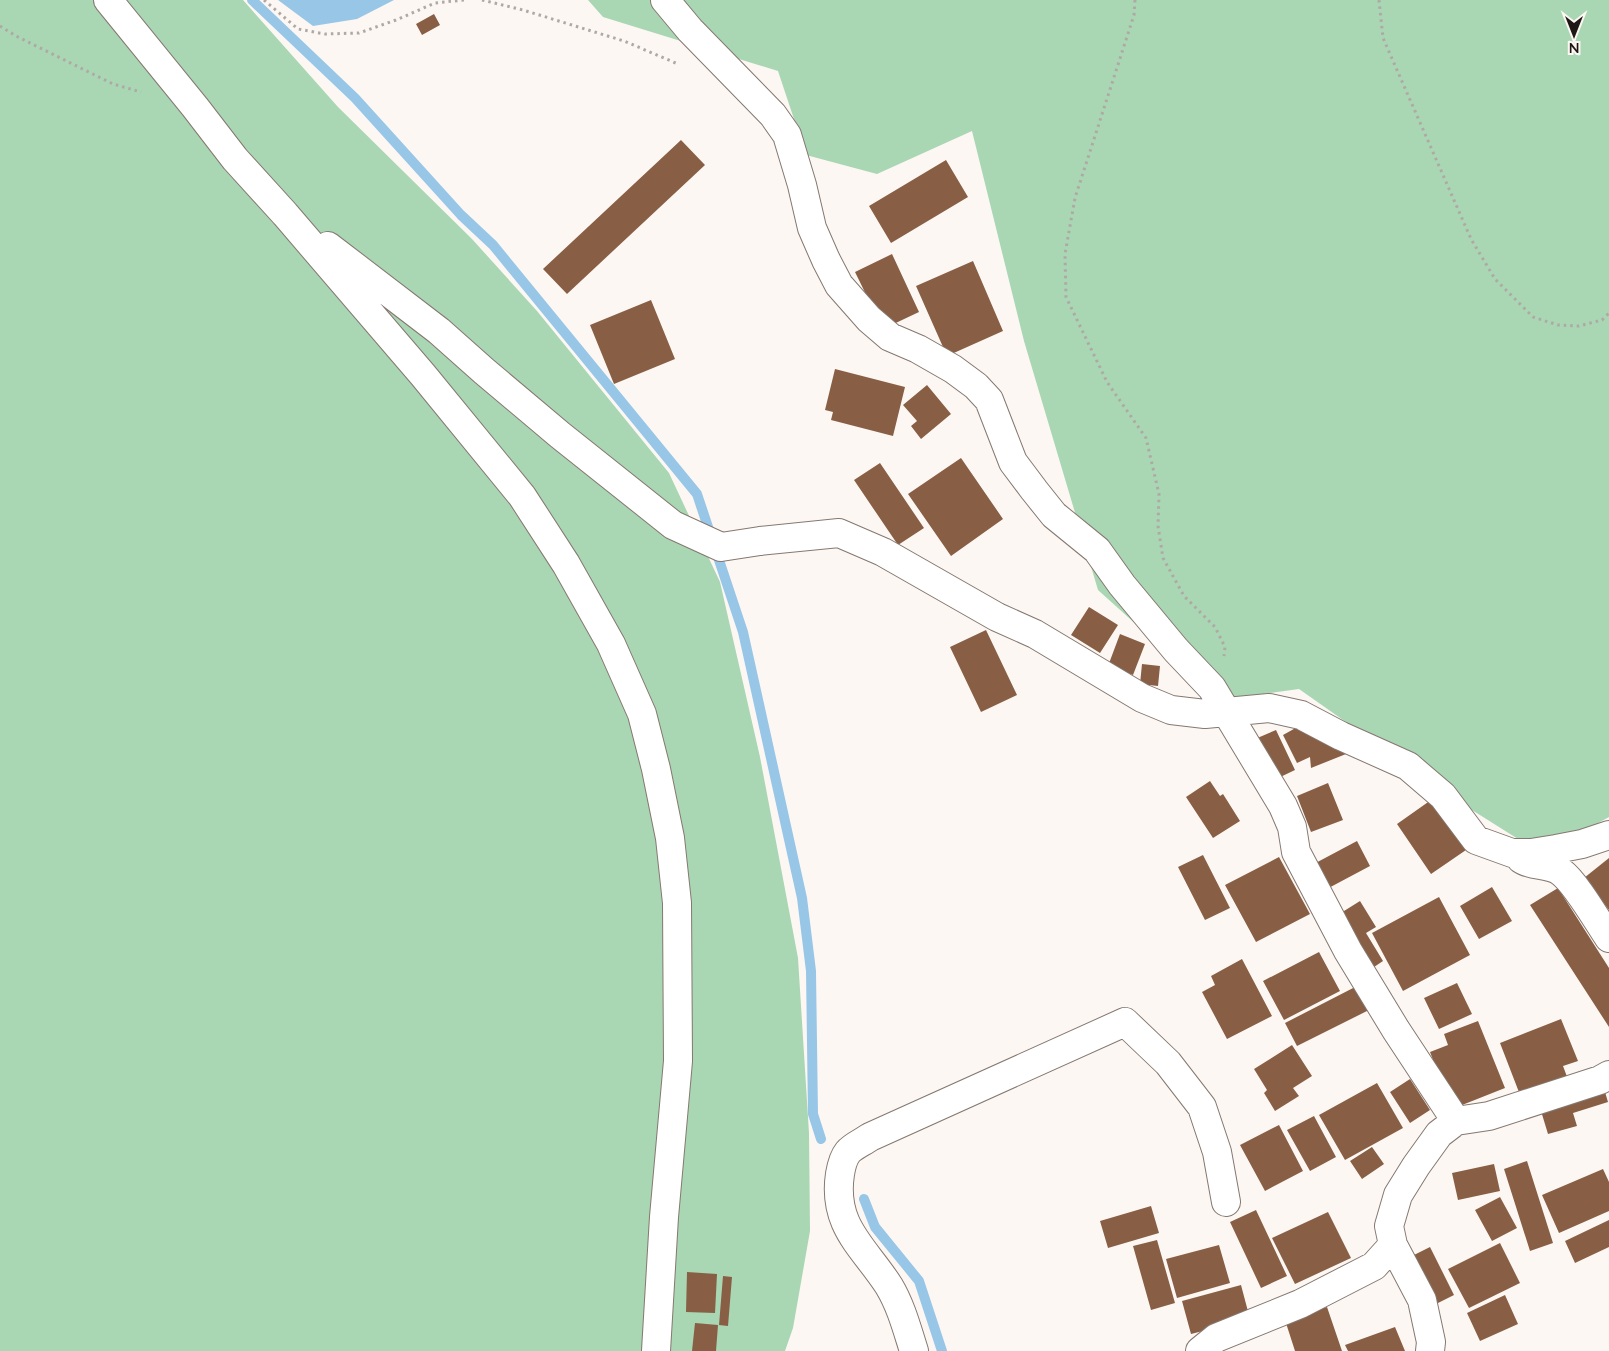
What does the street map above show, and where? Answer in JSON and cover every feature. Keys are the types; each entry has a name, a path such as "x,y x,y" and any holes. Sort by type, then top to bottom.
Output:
{"street":[{"path":"108,0 195,106 235,159 285,214 522,496 566,564 611,644 642,714 656,769 670,838 677,903 678,1061 664,1217 656,1351"},
{"path":"665,0 690,30 773,115 787,135 802,185 812,228 839,285 868,319 890,336 954,369 976,386 989,400 1013,462 1034,490 1054,515 1097,550 1170,643 1212,688 1284,806 1292,826 1296,852 1348,951 1396,1030 1456,1121"},
{"path":"285,214 439,330 560,435 673,525 721,547 839,533 883,552 997,617 1035,634 1142,698 1171,710 1205,714 1269,708 1301,715 1340,736 1408,766 1443,796 1476,840 1512,853 1524,862 1548,865 1562,872 1609,938"},
{"path":"1512,853 1531,853 1556,849 1582,844 1609,835"},
{"path":"914,1351 903,1317 890,1288 852,1236 843,1217 838,1191 841,1170 847,1153 870,1137 1125,1022 1168,1062 1202,1107 1217,1152 1226,1202"},
{"path":"1430,1351 1431,1342 1422,1300 1393,1245 1389,1226 1398,1195 1416,1166 1439,1134 1456,1121 1497,1113 1609,1076"},
{"path":"1200,1351 1216,1338 1300,1304 1374,1266 1393,1245"}],"path":[{"path":"264,0 298,29 325,34 359,32 396,20 435,3 464,0"},
{"path":"482,0 523,10 624,41 684,67"},
{"path":"1135,0 1134,15 1075,198 1065,254 1066,297 1107,382 1146,438 1159,494 1158,526 1163,558 1184,596 1215,628 1224,647 1222,675 1212,688"},
{"path":"1380,0 1383,38 1471,239 1495,279 1532,317 1558,325 1579,326 1602,320 1609,313"},
{"path":"0,26 16,36 113,84 150,94"}],"green space":[{"path":"0,0 243,0 338,107 472,239 537,311 669,473 720,582 760,757 798,958 809,1133 810,1231 793,1328 785,1351 0,1351"},
{"path":"588,0 1609,0 1609,817 1542,854 1464,805 1299,689 1220,700 1098,590 1024,341 972,131 877,174 806,155 778,71 603,17"}],"water":[{"path":"278,0 394,0 357,19 313,26"}],"building":[{"path":"434,14 440,25 422,35 416,24"},
{"path":"681,140 705,165 567,294 543,269"},
{"path":"946,160 968,197 891,243 869,206"},
{"path":"892,254 919,312 883,329 855,272"},
{"path":"973,261 1003,331 947,356 916,286"},
{"path":"651,300 675,359 614,384 590,325"},
{"path":"835,369 905,387 893,436 831,420 833,412 825,410"},
{"path":"927,385 951,414 921,439 911,426 917,421 903,405"},
{"path":"961,458 1003,519 951,556 908,494"},
{"path":"880,463 924,528 898,545 854,480"},
{"path":"1089,607 1118,625 1100,653 1071,635"},
{"path":"986,630 1017,695 981,712 950,647"},
{"path":"1120,634 1145,644 1133,675 1108,666"},
{"path":"1142,664 1160,666 1158,686 1140,684"},
{"path":"1301,725 1342,744 1346,754 1311,768 1310,757 1297,763 1283,735"},
{"path":"1276,730 1295,770 1274,780 1255,739"},
{"path":"1210,781 1220,796 1223,794 1240,821 1213,838 1186,797"},
{"path":"1328,783 1343,820 1311,832 1297,796"},
{"path":"1431,800 1466,850 1431,874 1397,824"},
{"path":"1357,841 1370,866 1323,891 1310,866"},
{"path":"1203,855 1230,908 1205,920 1178,867"},
{"path":"1279,857 1310,914 1256,942 1225,885"},
{"path":"1609,858 1609,910 1584,878"},
{"path":"1492,887 1512,921 1479,939 1460,906"},
{"path":"1558,888 1609,968 1609,1027 1530,905"},
{"path":"1439,897 1470,955 1403,991 1372,933"},
{"path":"1360,901 1376,927 1366,933 1383,961 1368,971 1336,916"},
{"path":"1319,952 1340,991 1284,1020 1263,981"},
{"path":"1242,959 1272,1016 1227,1039 1202,992 1215,985 1211,976"},
{"path":"1457,983 1472,1014 1439,1029 1424,998"},
{"path":"1357,986 1369,1010 1297,1046 1285,1023"},
{"path":"1561,1019 1578,1061 1563,1066 1569,1082 1522,1100 1500,1043"},
{"path":"1478,1021 1505,1088 1452,1109 1430,1052 1448,1045 1444,1034"},
{"path":"1292,1045 1312,1076 1293,1088 1299,1096 1275,1111 1264,1093 1267,1090 1254,1069"},
{"path":"1410,1079 1430,1110 1410,1123 1390,1092"},
{"path":"1377,1083 1403,1128 1345,1160 1319,1115"},
{"path":"1605,1092 1608,1102 1573,1113 1577,1126 1548,1134 1541,1111"},
{"path":"1314,1116 1336,1157 1310,1171 1287,1130"},
{"path":"1279,1125 1303,1171 1265,1191 1240,1145"},
{"path":"1372,1147 1384,1164 1362,1179 1350,1161"},
{"path":"1527,1161 1553,1243 1530,1251 1504,1169"},
{"path":"1494,1164 1500,1191 1458,1200 1452,1173"},
{"path":"1603,1169 1609,1182 1609,1211 1559,1233 1542,1195"},
{"path":"1500,1197 1517,1228 1492,1241 1475,1210"},
{"path":"1151,1206 1159,1233 1108,1248 1100,1221"},
{"path":"1256,1210 1287,1276 1261,1288 1230,1222"},
{"path":"1328,1212 1351,1258 1295,1284 1272,1238"},
{"path":"1609,1220 1609,1247 1575,1263 1565,1241"},
{"path":"1157,1240 1175,1303 1151,1310 1133,1246"},
{"path":"1500,1243 1520,1283 1469,1308 1448,1269"},
{"path":"1219,1245 1230,1283 1177,1298 1166,1259"},
{"path":"1430,1247 1454,1295 1432,1306 1408,1258"},
{"path":"687,1272 717,1274 715,1313 686,1312"},
{"path":"723,1276 732,1277 728,1326 719,1325"},
{"path":"1241,1285 1250,1319 1191,1334 1182,1301"},
{"path":"1505,1295 1518,1324 1480,1341 1467,1313"},
{"path":"1327,1307 1342,1351 1295,1351 1285,1320"},
{"path":"695,1323 718,1325 716,1351 692,1351"},
{"path":"1395,1327 1405,1351 1348,1351 1345,1345"}],"waterway":[{"path":"252,0 355,98 461,215 493,245 697,494 743,632 802,898 811,971 813,1114 821,1139"},
{"path":"864,1199 875,1227 919,1281 942,1351"}]}
